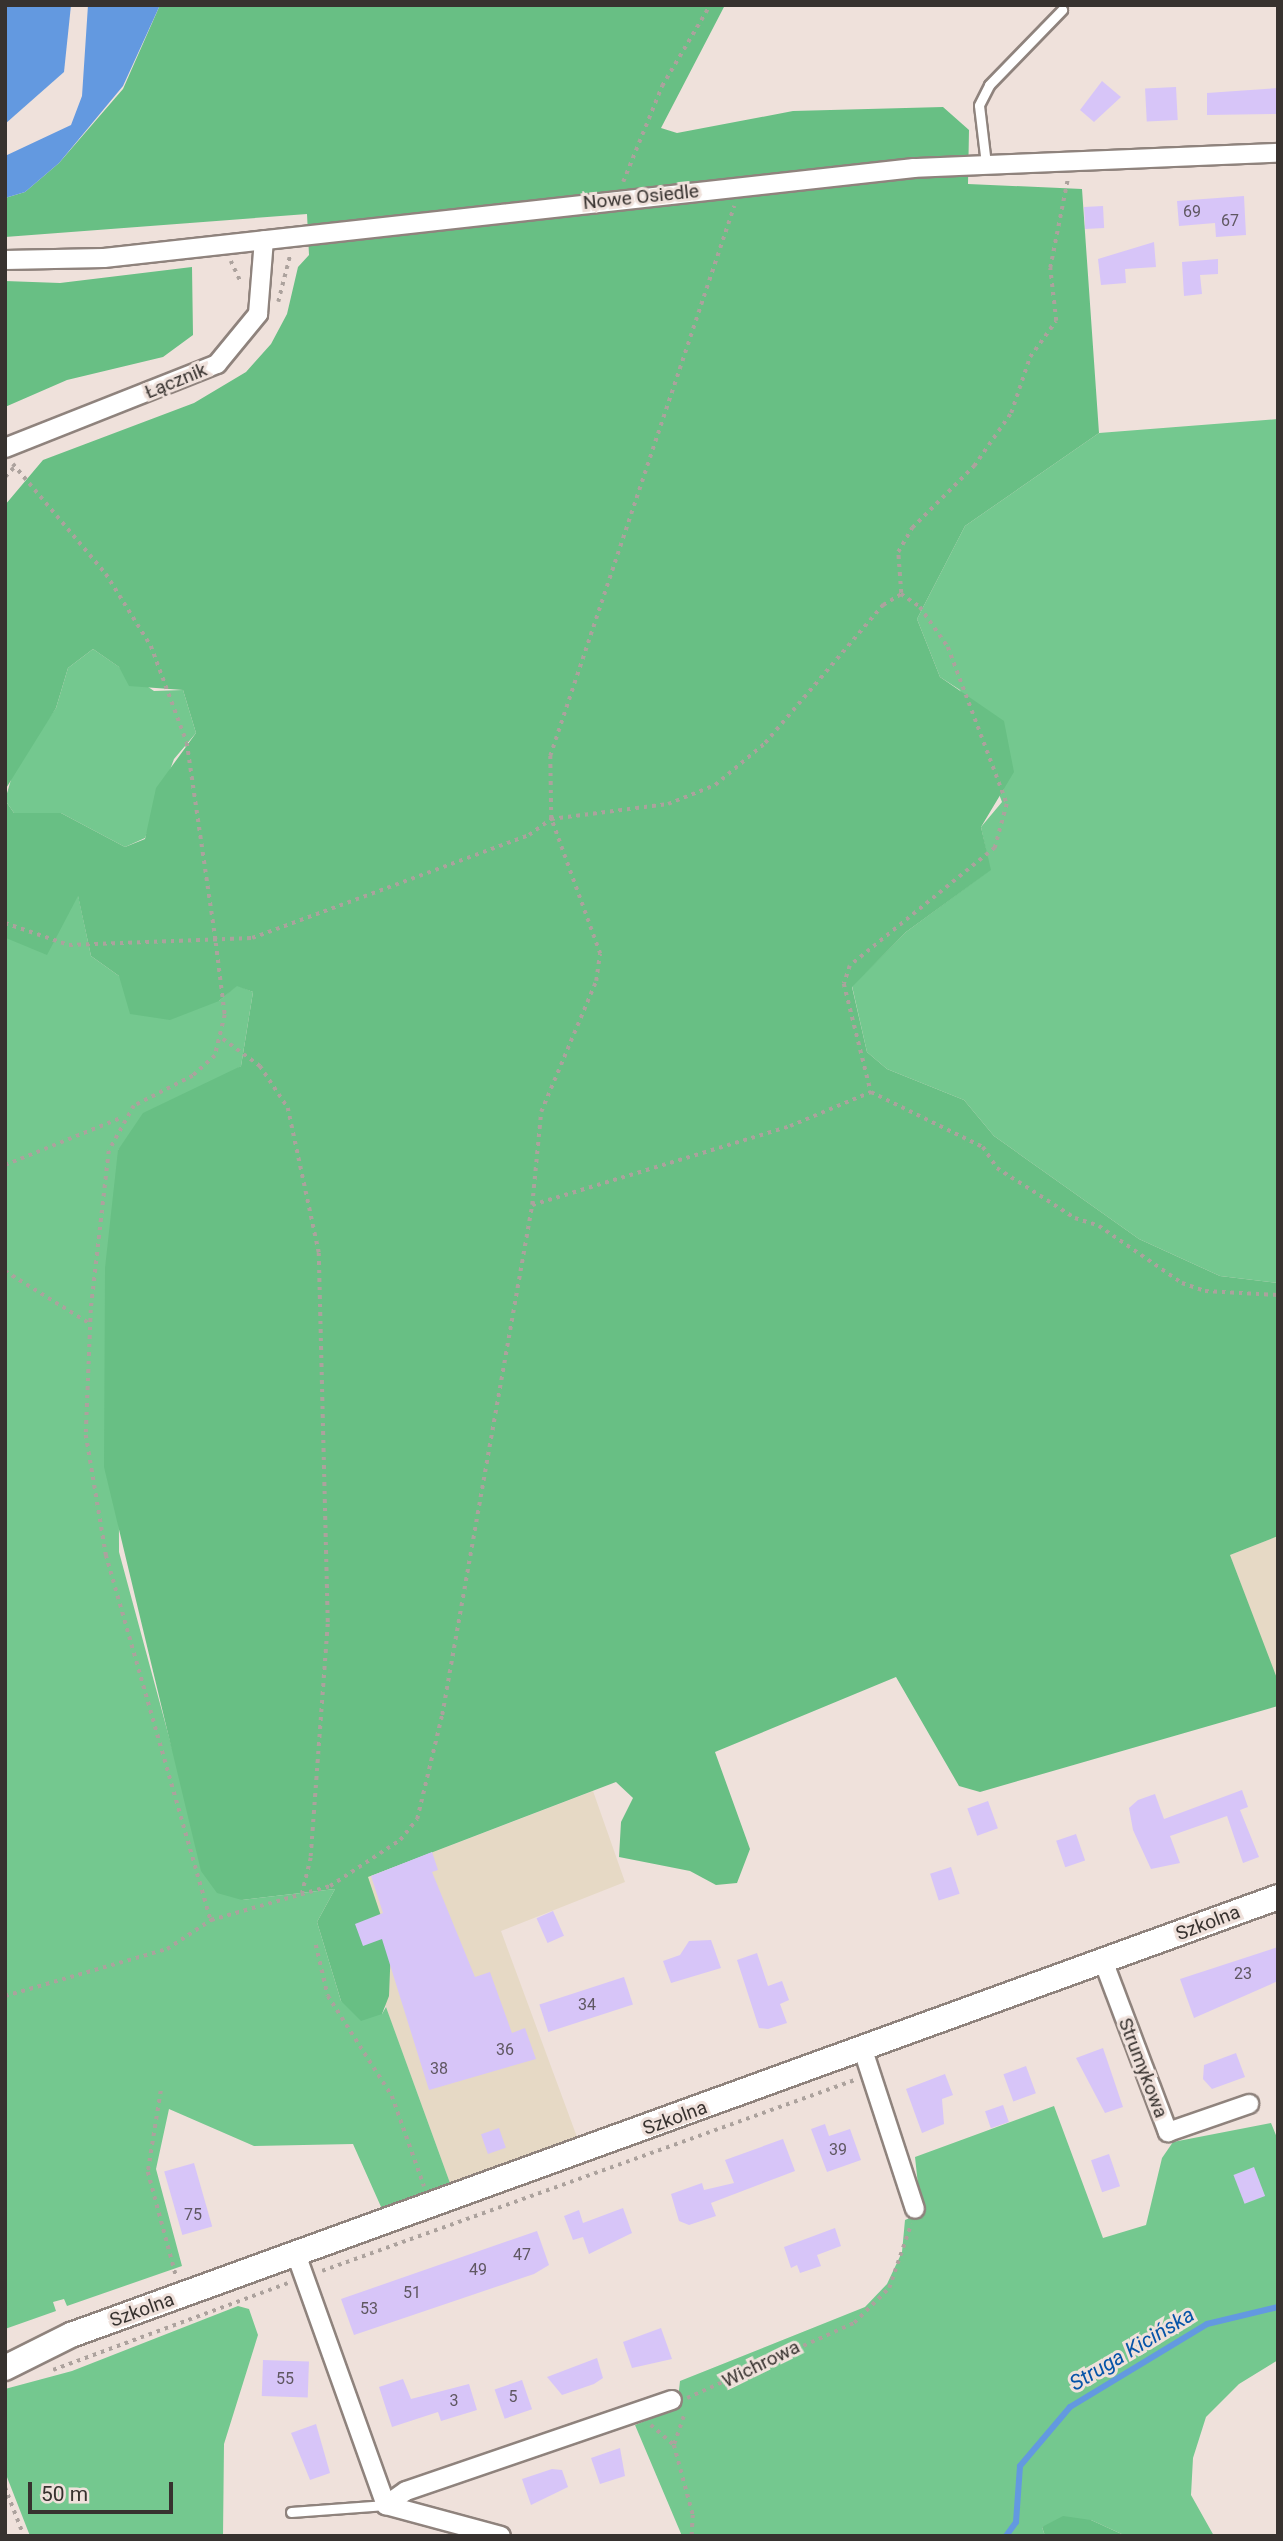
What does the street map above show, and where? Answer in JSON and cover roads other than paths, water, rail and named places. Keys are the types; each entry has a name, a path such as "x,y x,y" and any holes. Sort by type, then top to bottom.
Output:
{"street":[{"name":"Nowe Osiedle","path":"5,260 104,258 736,187 986,164 1278,153"},
{"name":"Łącznik","path":"5,448 217,364 258,314 264,240"},
{"name":"Szkolna","path":"5,2351 71,2335 863,2050 1278,1897"},
{"name":"Strumykowa","path":"1104,1962 1168,2132 1248,2104"},
{"path":"863,2050 915,2208"},
{"path":"296,2254 386,2505"},
{"name":"Szkolna","path":"5,2368 71,2335"},
{"path":"386,2505 406,2491 671,2400"},
{"path":"386,2505 501,2536"}],"lane":[{"path":"986,164 979,105 989,85 1062,10"},
{"path":"291,2512 386,2505"}],"water":[{"path":"5,5 71,5 64,72 5,124"},
{"path":"88,5 160,5 123,86 59,163 25,192 5,198 5,156 71,125 82,96"}],"waterway":[{"name":"Struga Kicińska","path":"1006,2536 1016,2522 1020,2466 1070,2407 1207,2324 1278,2307"}]}
